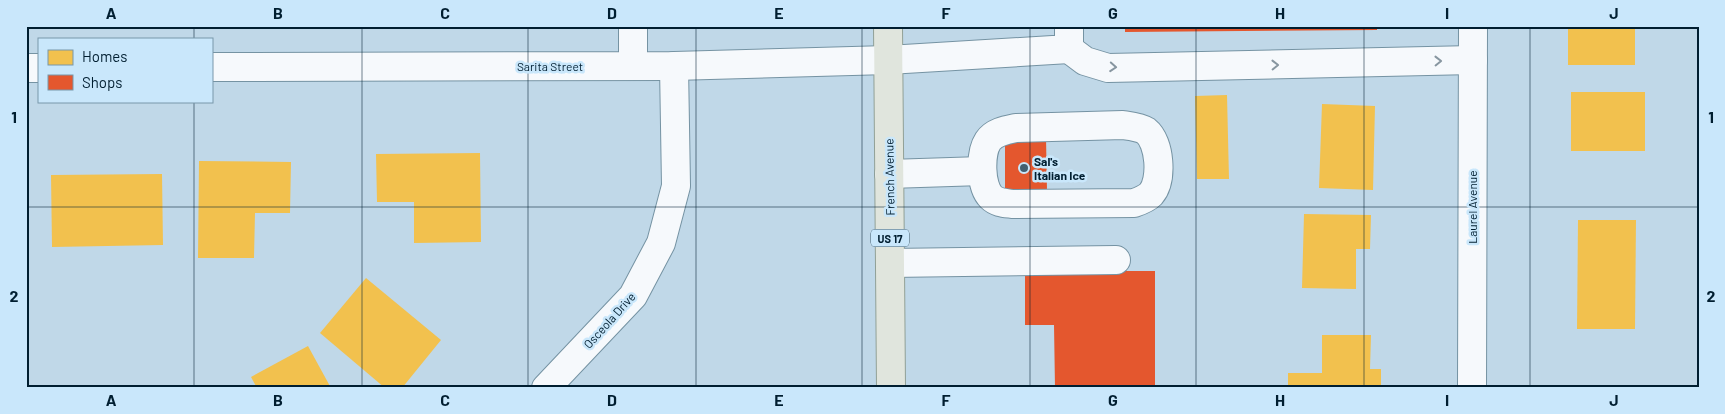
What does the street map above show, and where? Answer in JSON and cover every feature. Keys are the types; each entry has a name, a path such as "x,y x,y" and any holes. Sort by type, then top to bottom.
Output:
{"main road":[{"name":"French Avenue","path":"888,26 891,388"}],"street":[{"path":"633,26 633,66"},
{"name":"Laurel Avenue","path":"1472,388 1473,26"},
{"path":"1069,38 1085,61 1108,68 1473,60"},
{"name":"Sarita Street","path":"212,68 674,66 888,60 1069,38"},
{"name":"Osceola Drive","path":"546,388 633,296 661,243 676,186 674,66"},
{"path":"1133,126 1144,130 1150,135 1155,144 1158,157 1157,180 1152,193 1134,203 1013,204 996,201 990,196 985,186 982,171 983,153 988,140 1000,132 1016,128 1133,126"},
{"path":"889,174 982,171"},
{"path":"890,263 1116,260"}],"building: Homes":[{"path":"1568,26 1635,26 1635,65 1568,65"},
{"path":"1571,92 1645,92 1645,151 1571,151"},
{"path":"1227,95 1229,179 1197,179 1195,96"},
{"path":"1322,104 1375,106 1373,190 1319,188"},
{"path":"480,153 481,242 414,243 414,202 377,202 376,154"},
{"path":"199,161 291,162 290,213 255,213 254,258 198,258"},
{"path":"162,174 163,245 52,247 51,175"},
{"path":"1304,214 1371,215 1370,249 1356,249 1356,289 1302,288"},
{"path":"1578,220 1636,220 1635,329 1577,329"},
{"path":"366,278 441,340 402,388 385,388 320,333"},
{"path":"1322,335 1371,335 1370,369 1381,369 1381,388 1288,388 1288,373 1322,373"},
{"path":"308,346 331,388 257,388 251,377"}],"building: Shops":[{"path":"1125,26 1377,26 1377,30 1125,32"},
{"path":"1046,137 1047,191 1005,192 1005,138"},
{"path":"1025,271 1155,271 1155,388 1055,388 1054,325 1025,325"}],"place":[{"name":"Sal's Italian Ice","path":"1024,168"}]}
